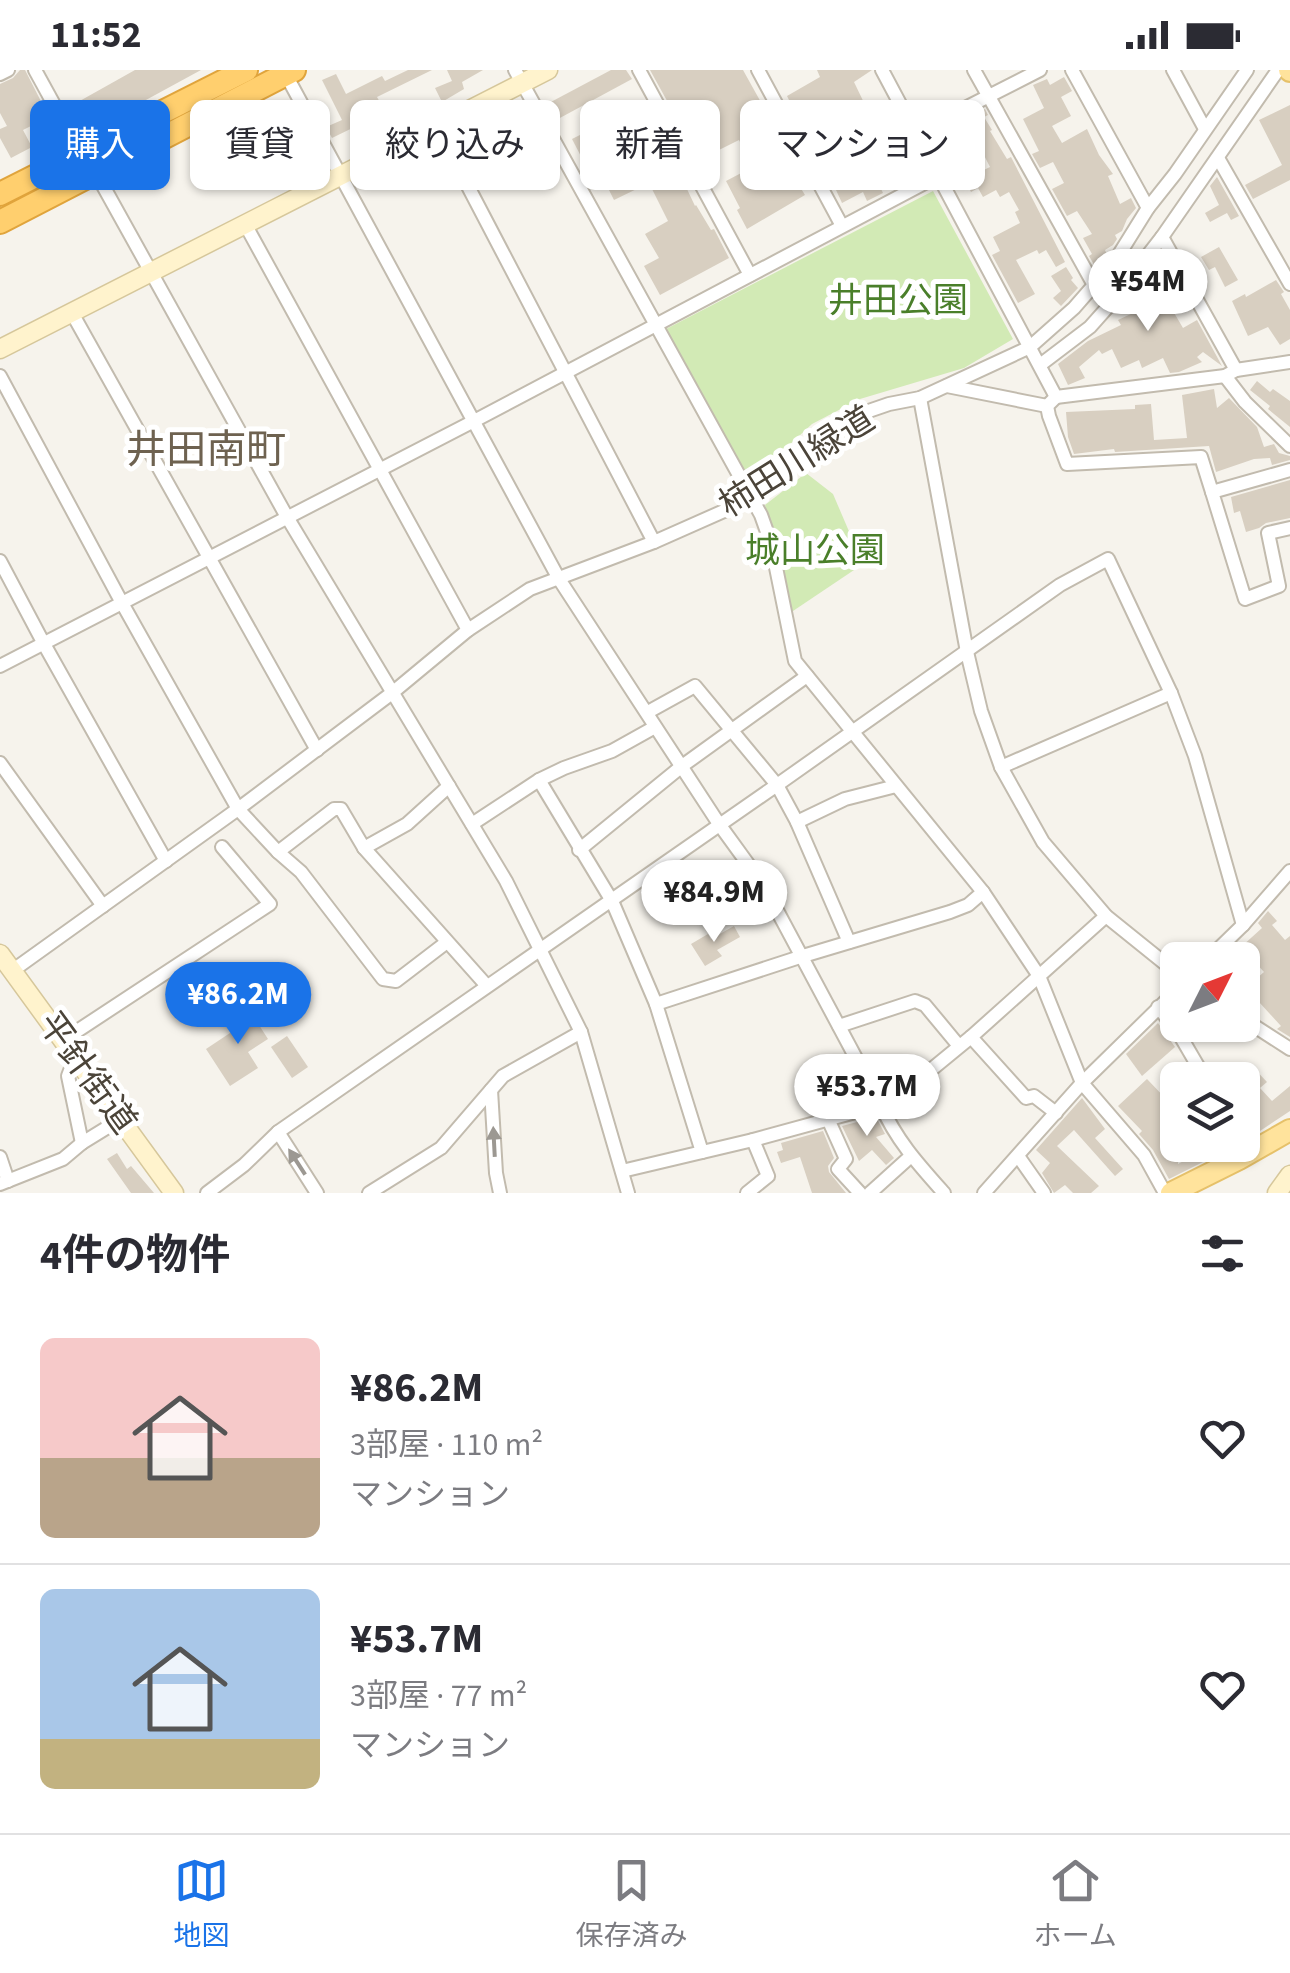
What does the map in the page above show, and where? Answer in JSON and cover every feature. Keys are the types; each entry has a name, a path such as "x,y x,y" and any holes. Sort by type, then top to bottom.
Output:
{"highway":[{"path":"170,108 246,70"},
{"path":"170,134 288,71"},
{"path":"0,194 30,178"},
{"path":"0,222 63,190"}],"main road":[{"path":"1260,1142 1290,1130"},
{"path":"1168,1193 1219,1162"}],"street":[{"path":"0,74 8,70"},
{"path":"34,70 51,100"},
{"path":"481,100 519,77 548,70"},
{"path":"639,70 750,276"},
{"path":"758,70 842,226"},
{"path":"882,70 898,100"},
{"path":"974,70 1094,285"},
{"path":"980,100 1040,70"},
{"path":"1072,70 1148,208"},
{"path":"1174,70 1205,129"},
{"name":"柿田川緑道","path":"166,861 392,693 468,630 530,589 654,542 751,499 815,444 857,415 920,398 1030,347 1074,308 1115,261 1247,70"},
{"path":"1040,365 1090,327 1162,237 1278,70"},
{"path":"288,71 559,579 764,886 892,1129 944,1193"},
{"path":"519,77 762,514 795,660 983,892 1039,976 1082,1083 1144,1155 1168,1193"},
{"path":"1218,158 1290,284"},
{"path":"0,350 350,171"},
{"path":"106,190 287,518 506,881 541,948 581,1032 628,1193"},
{"path":"470,190 654,542"},
{"path":"0,666 911,190"},
{"path":"946,190 1040,365 1052,401 1048,416 1066,464 1201,457 1245,599 1279,586 1268,532 1290,528"},
{"path":"245,224 468,630"},
{"path":"1162,237 1245,402 1290,446"},
{"path":"72,312 316,750"},
{"path":"946,386 1052,401 1290,362"},
{"path":"0,376 238,809 300,872 383,979 396,981 446,942"},
{"path":"920,398 967,652 981,711 1002,767 1043,842 1106,916 1160,960"},
{"path":"1212,492 1290,470"},
{"path":"0,560 166,861 103,906 4,964"},
{"path":"207,1193 278,1132 1060,585 1108,560 1171,693 1194,756 1243,925"},
{"path":"580,850 682,766 808,676"},
{"path":"648,712 695,686 777,785 849,942"},
{"path":"1002,767 1171,693"},
{"path":"472,824 539,780 612,751 655,727"},
{"path":"0,763 103,906"},
{"path":"539,780 612,900 656,1004 702,1152"},
{"path":"364,848 407,824 449,786"},
{"path":"797,822 845,799 896,786"},
{"path":"278,852 334,809 342,810 364,848 487,986"},
{"path":"64,1040 270,904 222,847"},
{"path":"1226,942 1290,871"},
{"path":"656,1004 950,912 983,892"},
{"path":"622,1170 881,1106 971,1037 1106,916"},
{"name":"平針街道","path":"4,964 174,1193"},
{"path":"839,1026 915,1001 926,1006 959,1046"},
{"path":"984,1193 1082,1083 1158,1007 1196,1062"},
{"path":"1260,1030 1290,1049"},
{"path":"369,1193 440,1148 503,1076 581,1032"},
{"path":"971,1037 1026,1098 1034,1096 1056,1113"},
{"path":"76,1056 68,1076 82,1142"},
{"path":"491,1090 500,1193"},
{"path":"828,1118 846,1159 838,1169 860,1193"},
{"path":"0,1156 4,1182 62,1159 121,1119"},
{"path":"278,1132 317,1193"},
{"path":"748,1193 768,1176 754,1140"},
{"path":"870,1193 911,1156"},
{"path":"1018,1156 1044,1193"},
{"path":"1277,1193 1290,1175"}],"green space":[{"name":"井田公園","path":"933,191 1013,339 964,368 860,399 812,424 746,485 666,329"},
{"name":"城山公園","path":"806,473 833,494 863,564 790,613 765,505"}],"building":[{"path":"25,70 40,100 30,100 30,126 23,130 30,148 11,158 0,138 0,129 7,126 0,113 0,84"},
{"path":"135,70 201,70 146,100 81,100"},
{"path":"408,70 432,70 377,97 379,100 350,100 350,129 332,138 330,125 342,120 322,80 336,74 346,94 382,76 385,81"},
{"path":"447,70 483,70 462,82 464,89 441,100 435,88 452,81"},
{"path":"611,70 626,70 632,79 593,100 580,100 580,107 560,118 560,100 555,100"},
{"path":"650,70 743,70 760,100 740,100 740,142 720,150 720,100 667,100"},
{"path":"817,70 872,70 854,82 863,100 789,100 787,96 820,77"},
{"path":"1064,77 1072,91 1061,97 1071,116 1052,126 1062,143 1087,129 1113,174 1108,176 1120,204 1131,198 1136,208 1096,268 1083,238 1092,234 1077,211 1067,216 1052,189 1064,183 1053,162 1040,168 1032,154 1039,151 1023,119 1044,108 1033,85 1047,79 1050,85"},
{"path":"1290,105 1290,180 1253,199 1245,185 1282,165 1259,120"},
{"path":"985,119 1007,159 1011,157 1065,262 1056,267 1046,250 1016,260 1035,294 1018,303 992,255 1000,251 993,237 1020,223 1015,212 1019,210 1009,192 1000,197 996,190 983,197 979,190 985,190 985,169 990,167 985,157"},
{"path":"580,135 580,154 572,139"},
{"path":"740,174 740,190 802,190 805,195 747,229 726,181"},
{"path":"1217,177 1239,216 1231,220 1227,213 1210,222 1205,213 1219,205 1210,186"},
{"path":"609,190 635,190 614,200"},
{"path":"652,190 687,190 729,258 660,295 644,266 659,258 645,234 668,221"},
{"path":"836,190 883,193 867,201 863,192 842,203"},
{"path":"1219,247 1238,280 1225,287 1215,267 1209,270 1201,257"},
{"path":"1161,255 1188,304 1173,311 1183,328 1197,320 1222,366 1203,352 1197,357 1202,362 1179,372 1170,373 1163,358 1142,368 1139,360 1121,368 1112,349 1102,354 1099,350 1079,367 1085,378 1068,385 1058,364 1088,341 1121,325 1118,320 1135,312 1134,309 1154,301 1144,281 1161,273 1156,261"},
{"path":"1066,267 1078,288 1061,306 1053,298 1061,291 1051,276"},
{"path":"1276,280 1290,310 1290,339 1280,345 1268,327 1248,336 1232,301"},
{"path":"1257,381 1290,401 1290,427 1250,390"},
{"path":"1214,389 1217,408 1229,398 1257,427 1264,447 1274,444 1290,460 1272,465 1270,458 1254,459 1216,472 1209,446 1074,454 1066,412 1135,409 1135,405 1151,404 1154,440 1187,438 1182,395"},
{"path":"1290,480 1290,518 1246,532 1240,511 1234,513 1231,497"},
{"path":"1268,911 1277,921 1272,925 1285,940 1290,936 1290,1037 1277,1029 1281,1026 1260,1003 1260,975 1264,972 1260,968 1260,942 1247,942 1262,928 1258,923"},
{"path":"734,926 740,937 717,950 722,956 705,966 691,944 708,934 711,939"},
{"path":"246,1005 268,1039 248,1052 258,1068 230,1086 206,1049 236,1029 228,1017"},
{"path":"1158,1023 1160,1042 1171,1042 1175,1047 1142,1076 1126,1054"},
{"path":"287,1036 308,1067 292,1078 271,1047"},
{"path":"1147,1079 1160,1093 1160,1162 1203,1162 1169,1179 1139,1134 1142,1131 1118,1106"},
{"path":"1290,1086 1290,1111 1260,1131 1260,1088 1272,1101"},
{"path":"1082,1098 1105,1129 1095,1138 1123,1169 1115,1176 1074,1130 1057,1146 1099,1186 1091,1193 1073,1193 1065,1185 1054,1193 1042,1173 1050,1163 1036,1150"},
{"path":"876,1117 885,1134 876,1137 894,1158 886,1165 872,1150 859,1161 842,1126"},
{"path":"823,1131 834,1158 829,1172 846,1193 812,1193 800,1157 781,1163 777,1152 783,1150 781,1143"},
{"path":"117,1153 127,1169 131,1166 154,1193 131,1193 107,1159"}],"district":[{"name":"井田南町","path":"206,450"}]}
